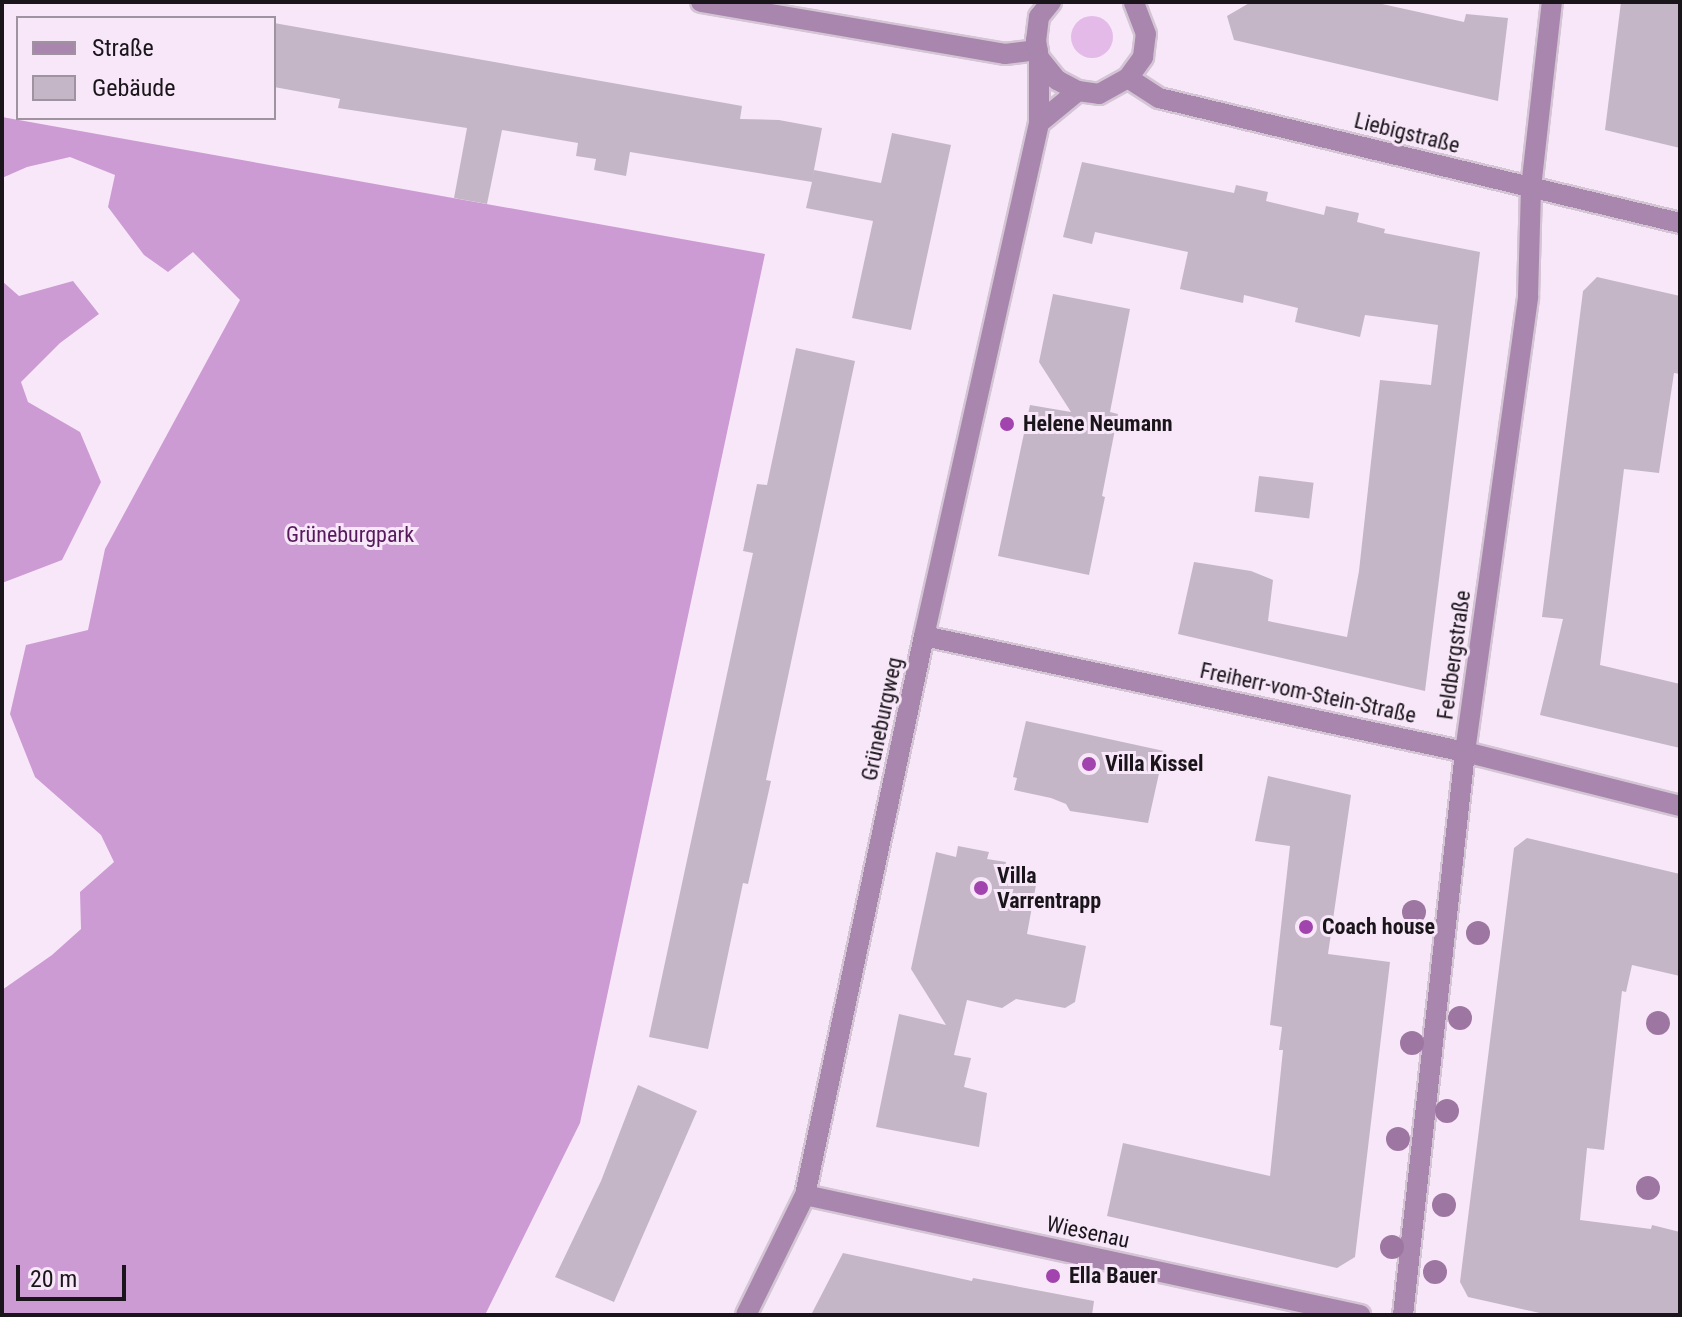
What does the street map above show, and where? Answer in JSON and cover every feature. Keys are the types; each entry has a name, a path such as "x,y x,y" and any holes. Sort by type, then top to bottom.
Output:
{"street":[{"path":"701,2 1005,54 1039,54 1057,80 1078,91 1099,94 1128,78 1143,57 1146,34 1141,4"},
{"name":"Grüneburgweg","path":"746,1315 805,1195 924,636 1039,123 1039,17 1051,2"},
{"name":"Feldbergstraße","path":"1403,1315 1465,752 1527,309 1531,188 1552,2"},
{"name":"Liebigstraße","path":"1128,78 1159,98 1680,223"},
{"path":"1039,123 1078,91"},
{"name":"Freiherr-vom-Stein-Straße","path":"924,636 1465,752 1680,806"},
{"name":"Wiesenau","path":"805,1195 1360,1315"}],"shaded area":[{"path":"1092,16 1107,22 1113,37 1107,52 1092,58 1077,52 1071,37 1077,22"}],"green space":[{"name":"Grüneburgpark","path":"2,117 765,254 580,1123 485,1315 2,1315 2,990 52,955 81,929 80,892 114,862 101,835 35,777 10,714 26,645 88,630 105,549 240,300 193,252 168,272 144,255 108,207 115,175 70,157 27,167 2,178"},
{"path":"2,281 19,296 73,281 99,314 60,343 21,382 28,402 80,432 101,482 62,560 2,583"}],"building":[{"path":"1251,2 1373,2 1464,22 1466,14 1508,18 1498,101 1234,40 1227,16"},
{"path":"1621,2 1680,2 1680,148 1605,130"},
{"path":"276,23 742,106 740,119 779,120 822,128 812,180 814,170 881,183 892,133 951,145 911,330 852,318 873,221 806,208 812,182 630,152 626,176 594,170 596,159 576,156 578,143 502,130 487,204 454,198 467,128 338,108 340,99 276,87"},
{"path":"1082,162 1234,193 1236,185 1268,192 1266,201 1324,215 1326,206 1359,213 1357,222 1385,229 1384,233 1480,252 1425,691 1178,634 1194,562 1251,571 1273,580 1268,621 1347,637 1359,571 1380,380 1431,385 1438,325 1365,315 1360,337 1295,322 1298,308 1244,295 1243,303 1180,289 1188,252 1095,232 1092,244 1063,237"},
{"path":"1597,277 1680,296 1680,374 1674,373 1659,473 1624,469 1600,665 1680,684 1680,748 1540,715 1563,619 1542,617 1583,291"},
{"path":"1053,294 1130,309 1110,412 1118,414 1089,575 998,556 1030,405 1071,412 1039,362"},
{"path":"796,348 855,361 766,780 771,781 748,884 743,883 708,1049 649,1037 753,553 743,551 757,484 767,485"},
{"path":"1259,476 1314,483 1309,518 1255,512"},
{"name":"Villa Kissel","path":"1026,721 1164,751 1148,823 1070,811 1066,804 1051,798 1014,790 1017,778 1013,777"},
{"path":"1268,776 1351,795 1328,954 1390,962 1355,1257 1337,1268 1107,1216 1123,1143 1270,1176 1283,1050 1279,1050 1282,1027 1270,1025 1290,846 1255,841"},
{"path":"1527,838 1680,874 1680,976 1632,965 1626,992 1622,991 1604,1150 1587,1148 1580,1220 1651,1229 1652,1225 1680,1232 1680,1315 1549,1315 1468,1297 1460,1282 1514,848"},
{"path":"958,846 989,852 987,859 1006,862 1005,867 1038,874 1027,934 1086,946 1075,1002 1065,1008 1016,999 1002,1008 967,1000 954,1055 971,1058 964,1087 987,1093 979,1147 876,1127 899,1014 946,1025 911,969 936,852 956,857"},
{"path":"638,1085 697,1111 614,1302 555,1277 601,1181"},
{"path":"843,1253 972,1281 973,1278 1094,1301 1092,1315 811,1315"}],"place":[{"name":"Helene Neumann","path":"1007,424"},
{"name":"Villa Kissel","path":"1089,764"},
{"name":"Villa Varrentrapp","path":"981,888"},
{"name":"Coach house","path":"1306,927"},
{"name":"Ella Bauer","path":"1053,1276"}]}
